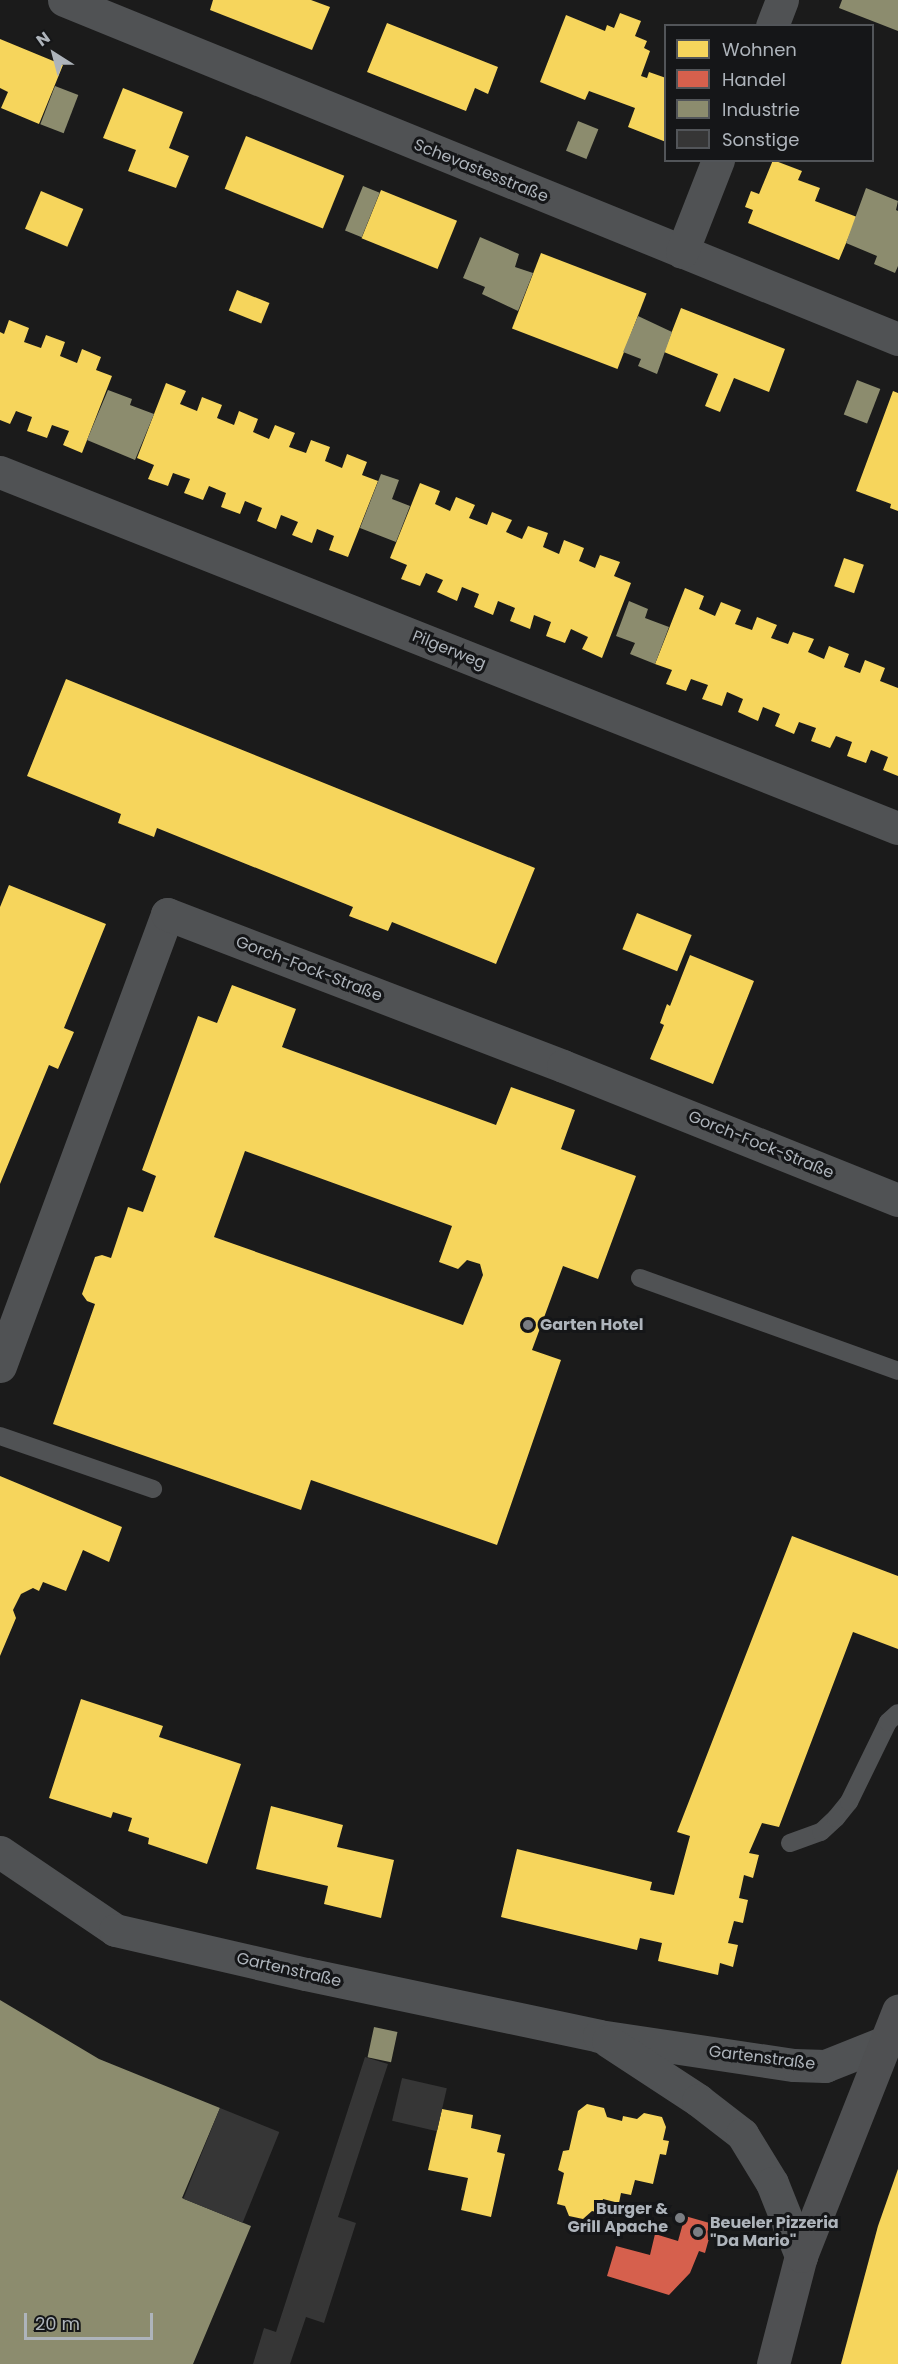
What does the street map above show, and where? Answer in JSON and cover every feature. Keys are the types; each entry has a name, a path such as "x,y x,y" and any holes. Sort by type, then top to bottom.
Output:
{"main road":[{"path":"773,2364 801,2256 892,2041 898,2011"}],"street":[{"name":"Schevastesstraße","path":"64,0 898,339"},
{"path":"773,24 782,0"},
{"path":"682,252 717,162"},
{"name":"Pilgerweg","path":"0,472 898,828"},
{"name":"Gorch-Fock-Straße","path":"0,1366 167,914 574,1070 898,1200"},
{"name":"Gartenstraße","path":"0,1852 115,1930 306,1974 599,2036 794,2065 825,2066 892,2041"},
{"name":"Gartenstraße","path":"599,2036 698,2100 742,2134 772,2183 801,2256"}],"lane":[{"path":"640,1278 898,1371"},
{"path":"0,1436 153,1489"},
{"path":"790,1843 821,1832 836,1818 849,1802 888,1722 898,1713"}],"building: Wohnen":[{"path":"213,0 311,0 330,7 312,50 210,10"},
{"path":"620,13 641,21 635,36 647,41 644,48 650,51 641,76 647,78 649,72 664,77 664,141 628,127 635,108 589,91 585,100 540,82 566,15 605,31 607,25 614,28"},
{"path":"387,23 498,67 488,94 475,88 466,111 367,72"},
{"path":"0,39 63,65 39,124 1,108 8,92 0,88"},
{"path":"123,88 183,112 169,148 189,156 176,188 128,171 136,150 103,138"},
{"path":"246,136 344,176 323,229 225,189"},
{"path":"772,162 802,171 798,180 820,188 815,201 857,217 839,260 748,223 753,210 745,207 751,191 759,194"},
{"path":"381,190 457,221 438,269 362,238"},
{"path":"41,191 83,209 67,247 25,229"},
{"path":"541,253 646,293 617,369 512,329"},
{"path":"237,290 269,303 261,324 229,310"},
{"path":"681,308 785,349 769,392 734,378 720,412 705,406 718,374 664,352"},
{"path":"9,320 29,328 24,342 41,348 46,335 65,342 60,356 77,363 82,349 101,357 96,370 112,376 82,453 63,445 69,431 52,425 47,438 27,431 32,417 16,411 10,424 0,420 0,332 4,334"},
{"path":"166,383 186,391 180,404 197,411 202,397 222,405 217,418 234,425 239,411 258,419 253,432 269,439 275,425 295,433 289,447 306,453 311,440 330,447 325,461 342,468 347,454 367,462 362,475 378,481 348,557 329,550 334,536 317,529 312,543 292,535 298,522 281,515 276,529 257,521 262,508 245,501 240,514 221,507 226,493 209,486 203,500 184,493 190,479 173,473 168,486 148,479 154,465 137,458"},
{"path":"893,391 898,393 898,511 890,508 891,504 856,491"},
{"path":"420,483 440,491 435,504 450,511 456,497 475,505 469,518 487,525 492,512 512,520 506,532 522,539 528,526 548,533 543,547 559,554 564,540 584,548 579,561 595,568 600,555 620,562 614,576 631,583 602,658 582,649 588,637 571,629 565,643 546,636 551,622 534,615 530,629 510,621 515,608 498,601 493,615 474,607 479,594 462,587 457,601 437,592 443,580 426,573 420,586 401,579 407,565 390,558"},
{"path":"844,558 864,565 854,593 834,586"},
{"path":"685,588 704,596 699,609 715,616 721,602 741,610 735,624 752,630 757,617 777,625 771,638 788,644 793,632 814,639 808,652 824,659 829,646 849,654 844,667 860,673 865,660 885,668 880,681 898,688 898,776 883,770 888,757 871,750 866,763 847,756 852,742 836,736 830,748 811,741 816,728 799,722 794,734 775,726 780,714 763,707 758,721 738,712 743,699 727,692 722,706 702,699 708,685 691,679 686,691 666,684 672,670 655,664"},
{"path":"66,679 535,868 496,964 392,922 388,931 349,916 353,907 157,828 154,837 118,823 121,814 27,776"},
{"path":"9,885 106,924 64,1028 74,1032 58,1069 49,1065 0,1184 0,907"},
{"path":"637,913 692,935 677,971 622,949"},
{"path":"690,955 754,981 713,1084 650,1059 664,1025 660,1023 667,1004 670,1006"},
{"path":"232,985 296,1009 282,1047 496,1125 511,1087 575,1110 561,1149 636,1176 598,1279 563,1266 532,1350 561,1360 497,1545 311,1480 301,1510 53,1424 95,1304 87,1301 82,1294 95,1257 102,1255 111,1258 128,1207 143,1212 156,1176 142,1170 198,1016 217,1023","holes":["245,1151 452,1226 439,1262 458,1269 467,1260 480,1264 483,1275 463,1325 214,1237"]},
{"path":"0,1476 122,1527 109,1562 83,1550 66,1591 43,1582 39,1591 33,1588 21,1594 13,1610 16,1618 0,1656"},
{"path":"792,1536 898,1576 898,1649 853,1632 779,1827 762,1823 749,1853 759,1855 753,1878 744,1875 739,1898 748,1900 743,1923 734,1921 728,1943 738,1945 733,1967 720,1963 718,1975 658,1961 662,1943 640,1938 637,1950 501,1917 517,1849 652,1882 650,1890 674,1895 690,1836 677,1832"},
{"path":"81,1699 163,1726 159,1737 241,1764 207,1864 148,1844 149,1838 128,1831 132,1818 113,1812 111,1818 49,1798"},
{"path":"271,1806 343,1825 337,1847 394,1860 381,1918 324,1904 328,1886 256,1869"},
{"path":"587,2104 604,2108 607,2117 622,2121 623,2116 637,2119 644,2113 662,2117 666,2127 663,2140 669,2141 666,2155 660,2154 653,2184 635,2180 631,2195 621,2193 619,2203 603,2199 600,2213 592,2211 583,2219 569,2216 565,2206 557,2204 564,2173 558,2170 563,2151 569,2150 578,2111"},
{"path":"442,2109 473,2115 471,2128 501,2135 497,2152 505,2154 491,2217 461,2210 468,2178 428,2170"},
{"path":"898,2169 898,2364 841,2364 878,2226"}],"building: Handel":[{"path":"685,2216 713,2224 705,2253 699,2251 690,2273 669,2295 607,2276 616,2246 650,2255 655,2234 678,2241"}],"building: Industrie":[{"path":"842,0 898,0 898,31 839,8"},
{"path":"55,86 78,95 64,133 40,124"},
{"path":"578,121 598,129 586,159 566,151"},
{"path":"363,186 380,193 362,237 345,231"},
{"path":"866,188 898,201 896,210 898,211 898,266 895,273 874,264 877,256 846,243"},
{"path":"480,237 519,254 515,267 533,273 518,311 482,294 485,287 463,278"},
{"path":"638,316 672,332 657,374 638,366 641,359 623,352"},
{"path":"857,380 880,389 867,424 844,415"},
{"path":"108,390 132,399 130,405 154,414 135,460 87,440"},
{"path":"381,474 399,480 392,499 410,506 396,542 360,528"},
{"path":"629,601 648,609 645,618 669,627 655,664 630,654 635,643 616,636"},
{"path":"0,2000 99,2059 220,2108 182,2198 251,2226 193,2364 0,2364"},
{"path":"374,2027 397,2032 391,2062 368,2057"}],"building: Sonstige":[{"path":"365,2057 388,2064 338,2217 356,2223 324,2323 306,2317 290,2364 253,2364 264,2328 276,2332"},
{"path":"402,2078 447,2088 437,2131 392,2121"},
{"path":"220,2108 279,2132 243,2223 183,2199"}],"place":[{"name":"Garten Hotel","path":"528,1325"},
{"name":"Burger & Grill Apache","path":"680,2218"},
{"name":"Beueler Pizzeria \"Da Mario\"","path":"698,2232"}]}
